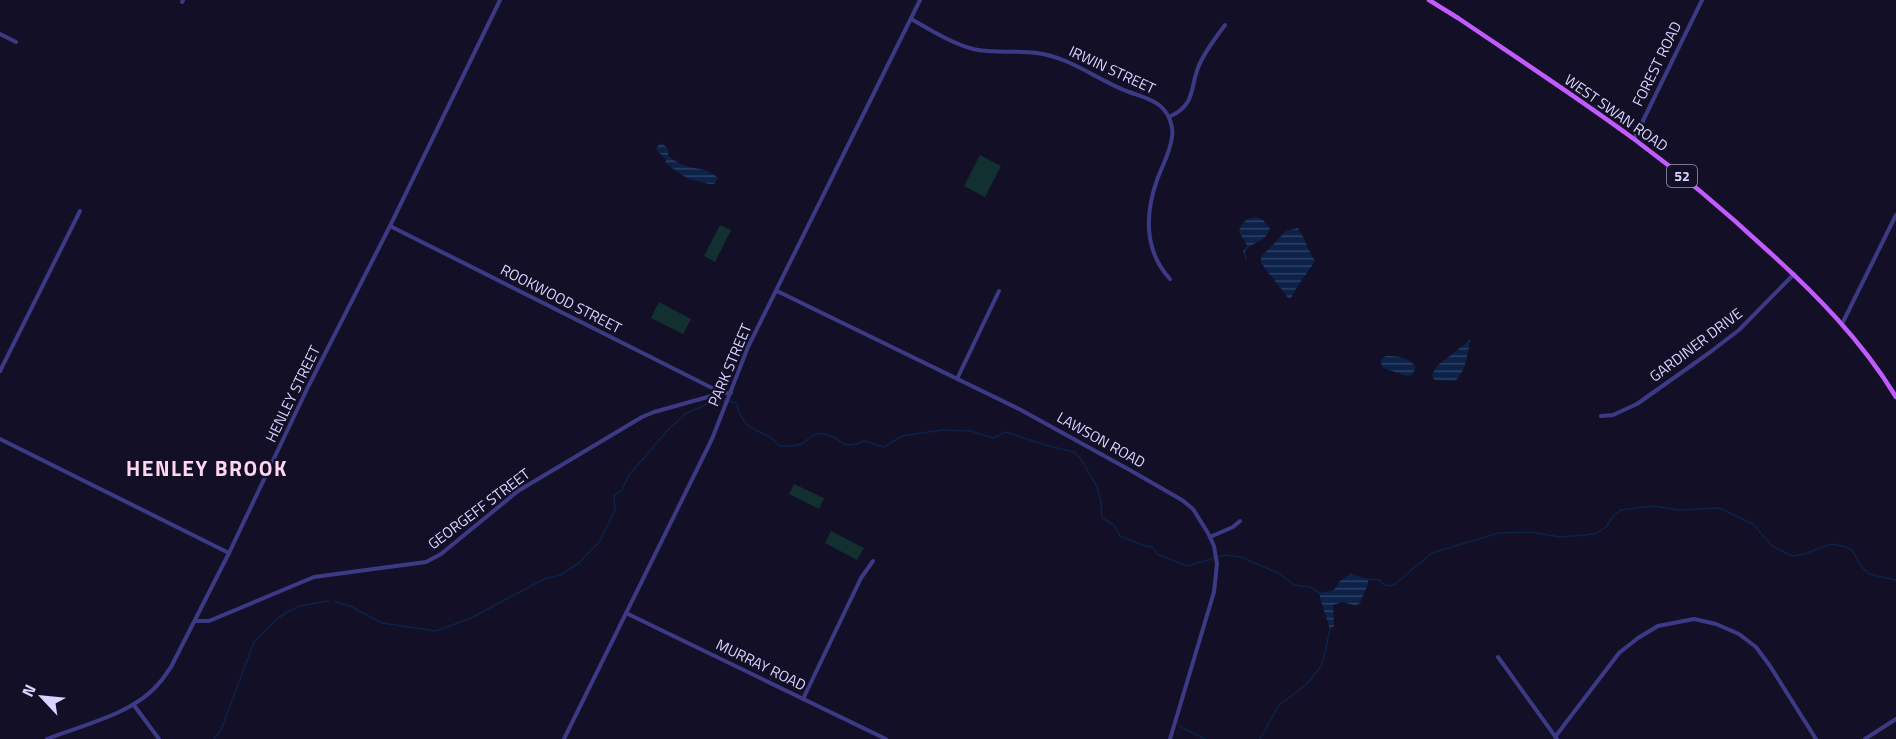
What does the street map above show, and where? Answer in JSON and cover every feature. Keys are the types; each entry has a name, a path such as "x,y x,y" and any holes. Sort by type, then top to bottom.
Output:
{"main road":[{"name":"WEST SWAN ROAD","path":"1429,0 1634,139 1737,222 1794,274 1842,324 1878,367 1896,397"}],"street":[{"name":"HENLEY STREET","path":"47,739 133,704 160,683 230,553 308,387 390,226 500,0"},
{"name":"PARK STREET","path":"564,739 712,440 748,347 920,0"},
{"name":"FOREST ROAD","path":"1634,139 1702,0"},
{"name":"IRWIN STREET","path":"911,20 949,40 971,48 1038,53 1057,58 1130,93 1145,97 1160,106 1169,117"},
{"path":"1170,279 1160,268 1150,239 1148,217 1157,179 1170,147 1173,131 1169,117 1187,105 1201,60 1225,25"},
{"path":"0,34 16,42"},
{"path":"0,371 80,211"},
{"path":"1842,324 1896,215"},
{"name":"ROOKWOOD STREET","path":"390,226 722,393"},
{"name":"GARDINER DRIVE","path":"1601,416 1613,414 1637,404 1709,353 1739,330 1794,274"},
{"name":"LAWSON ROAD","path":"777,291 1061,431 1182,500 1193,509 1210,537 1217,564 1214,592 1170,739"},
{"path":"957,379 999,291"},
{"name":"GEORGEFF STREET","path":"195,621 209,621 314,577 426,562 441,554 518,491 642,417 722,393 731,393"},
{"path":"0,439 230,553"},
{"path":"1210,537 1233,527 1240,521"},
{"path":"803,699 861,578 873,561"},
{"name":"MURRAY ROAD","path":"626,613 886,739"},
{"path":"1498,657 1556,738 1619,653 1638,638 1658,626 1694,620 1716,624 1739,634 1756,647 1816,739"},
{"path":"133,704 159,739"},
{"path":"1865,739 1896,719"}],"green space":[{"path":"980,155 1001,166 985,197 964,186"},
{"path":"720,225 731,230 715,262 704,256"},
{"path":"659,302 691,319 683,334 651,318"},
{"path":"794,484 824,498 819,509 789,494"},
{"path":"831,531 864,548 857,560 825,543"}],"water":[{"path":"662,143 674,161 713,174 718,178 714,184 688,179 665,163 666,160 656,149"},
{"path":"1255,217 1263,220 1270,228 1263,239 1245,251 1247,263 1243,252 1247,245 1239,232 1244,222"},
{"path":"1298,228 1315,261 1289,299 1261,263 1261,257 1286,231"},
{"path":"1470,340 1464,367 1455,381 1434,380 1432,375 1437,366"},
{"path":"1386,356 1410,361 1416,367 1412,375 1407,376 1383,368 1380,360"},
{"path":"1351,574 1368,579 1368,584 1360,603 1356,606 1343,602 1333,605 1334,626 1330,629 1320,593 1334,590 1340,581"}],"waterway":[{"path":"335,602 350,606 382,623 436,631 471,618 544,579 560,575 579,563 600,541 615,510 614,496 622,490 629,475 667,431 685,414 705,405 725,400"},
{"path":"730,401 736,403 744,421 752,429 770,437 779,446 797,445 821,434 845,444 864,441 884,447 902,436 942,430 971,431 993,438 1005,432 1074,452 1081,459 1097,487 1102,518 1114,525 1120,536 1153,547 1157,554 1187,566 1225,555 1241,557 1280,574 1294,585 1310,587 1320,593"},
{"path":"1368,579 1380,580 1389,586 1395,584 1432,553 1499,533 1531,532 1560,537 1586,535 1597,533 1606,527 1614,515 1621,510 1654,506 1679,510 1719,508 1753,524 1772,546 1792,556 1832,544 1846,547 1852,550 1869,574 1896,580"},
{"path":"214,739 221,730 254,642 278,618 289,611 300,606 328,601"},
{"path":"1260,739 1279,705 1306,685 1322,665 1330,629"},
{"path":"1179,726 1205,739"}],"district":[{"name":"HENLEY BROOK","path":"207,469"}]}
